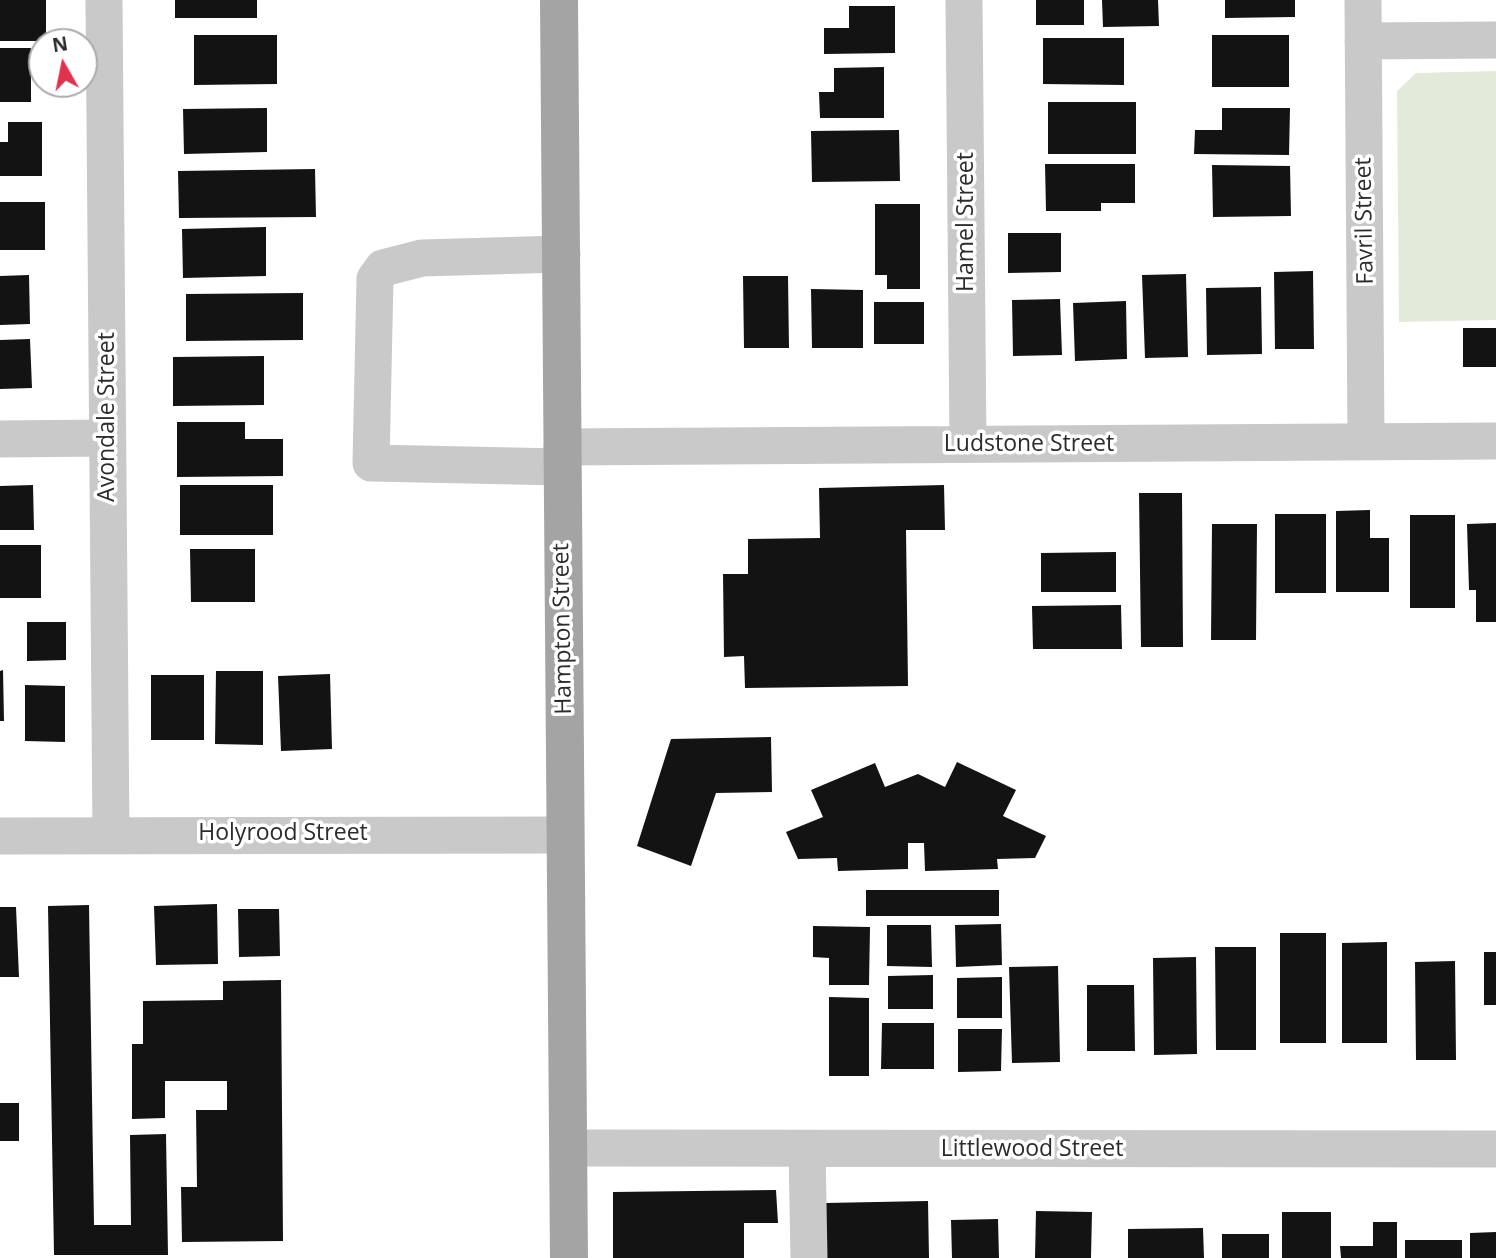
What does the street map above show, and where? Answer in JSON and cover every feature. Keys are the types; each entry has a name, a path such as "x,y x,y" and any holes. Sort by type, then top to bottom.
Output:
{"main road":[{"name":"Hampton Street","path":"559,0 569,1258"}],"street":[{"name":"Avondale Street","path":"104,0 111,835"},
{"name":"Hamel Street","path":"964,0 968,444"},
{"name":"Favril Street","path":"1363,0 1366,441"},
{"path":"1363,41 1496,40"},
{"name":"Ludstone Street","path":"562,254 422,258 383,268 375,279 371,463 968,444 1496,441"},
{"path":"0,439 107,438"},
{"name":"Holyrood Street","path":"0,836 565,835"},
{"name":"Littlewood Street","path":"569,1148 1496,1149"},
{"path":"807,1149 809,1258"}],"green space":[{"path":"1496,71 1496,320 1399,322 1397,91 1416,73"}],"building":[{"path":"0,0 46,0 46,28 28,28 28,41 0,41"},
{"path":"175,0 257,0 257,18 175,18"},
{"path":"1036,0 1084,0 1084,25 1036,25"},
{"path":"1102,0 1158,0 1159,26 1103,27"},
{"path":"1225,0 1295,0 1295,17 1225,18"},
{"path":"849,6 895,6 895,53 824,54 824,28 849,28"},
{"path":"194,35 277,35 277,84 194,85"},
{"path":"1212,35 1289,35 1289,87 1212,87"},
{"path":"1043,38 1124,38 1124,85 1043,84"},
{"path":"0,48 28,48 28,98 31,98 31,102 0,102"},
{"path":"884,67 884,118 820,118 819,92 834,92 834,68"},
{"path":"1048,102 1136,102 1136,154 1048,154"},
{"path":"267,108 267,152 184,154 183,109"},
{"path":"1222,108 1290,108 1289,155 1194,154 1195,130 1222,130"},
{"path":"8,122 42,122 42,176 0,176 0,142 8,142"},
{"path":"899,130 900,181 812,182 811,131"},
{"path":"1045,164 1135,164 1135,203 1101,203 1101,211 1046,211"},
{"path":"1212,165 1290,166 1291,216 1213,217"},
{"path":"315,169 316,217 179,218 178,171"},
{"path":"0,202 45,202 45,250 0,250"},
{"path":"875,204 920,204 920,289 887,289 887,275 875,275"},
{"path":"266,227 266,276 183,278 182,229"},
{"path":"1008,233 1061,233 1061,272 1008,273"},
{"path":"1313,271 1314,349 1275,349 1274,272"},
{"path":"1186,274 1188,357 1145,358 1142,275"},
{"path":"29,275 30,324 0,325 0,276"},
{"path":"743,276 788,276 789,348 744,348"},
{"path":"1261,287 1262,354 1207,355 1206,288"},
{"path":"811,289 863,290 863,348 812,348"},
{"path":"303,293 303,340 186,341 186,294"},
{"path":"1060,299 1062,355 1013,356 1012,300"},
{"path":"1126,301 1127,359 1075,361 1073,303"},
{"path":"874,302 924,302 924,344 874,344"},
{"path":"1463,328 1496,328 1496,367 1463,367"},
{"path":"30,339 32,388 0,389 0,340"},
{"path":"264,356 264,405 173,406 173,357"},
{"path":"177,422 245,422 245,439 283,439 283,476 177,477"},
{"path":"33,485 34,530 0,530 0,486"},
{"path":"180,485 273,485 273,535 180,535"},
{"path":"944,485 945,530 906,530 908,686 745,688 744,656 724,657 723,574 748,574 748,539 820,538 819,488"},
{"path":"1139,493 1182,493 1183,647 1141,647"},
{"path":"1370,510 1370,538 1389,538 1389,592 1336,592 1336,511"},
{"path":"1275,514 1326,514 1326,593 1275,593"},
{"path":"1410,515 1455,515 1455,608 1410,608"},
{"path":"1496,523 1496,622 1476,622 1476,590 1469,590 1467,524"},
{"path":"1212,524 1257,524 1256,640 1211,640"},
{"path":"0,545 41,545 41,598 0,598"},
{"path":"190,549 255,549 255,602 191,602"},
{"path":"1116,552 1116,592 1041,592 1041,553"},
{"path":"1121,605 1122,649 1033,649 1032,606"},
{"path":"27,622 66,622 66,660 27,661"},
{"path":"3,670 4,721 0,721 0,671"},
{"path":"216,671 263,671 263,745 215,744"},
{"path":"330,674 332,749 281,751 278,676"},
{"path":"151,675 204,675 204,740 151,740"},
{"path":"25,685 65,686 65,742 25,741"},
{"path":"771,737 772,792 716,793 691,866 637,846 671,739"},
{"path":"957,762 1016,790 1003,816 1046,836 1035,858 997,859 998,869 925,871 924,843 908,843 908,869 838,871 837,858 798,859 786,832 823,817 811,790 875,763 885,787 918,774 945,787"},
{"path":"866,890 999,890 999,916 866,916"},
{"path":"217,904 218,964 156,965 154,906"},
{"path":"89,905 94,1225 131,1225 130,1135 166,1134 168,1255 54,1255 48,906"},
{"path":"0,907 16,907 19,977 0,977"},
{"path":"238,909 279,909 280,956 239,957"},
{"path":"1001,924 1002,965 956,967 955,925"},
{"path":"887,925 931,925 932,967 887,966"},
{"path":"813,926 870,927 869,985 829,985 829,958 813,957"},
{"path":"1280,933 1326,933 1326,1043 1280,1043"},
{"path":"1387,942 1387,1043 1342,1043 1342,943"},
{"path":"1215,947 1256,947 1256,1050 1216,1050"},
{"path":"1484,952 1496,952 1496,1005 1484,1005"},
{"path":"1196,957 1197,1054 1154,1055 1153,958"},
{"path":"1455,961 1456,1060 1416,1060 1415,962"},
{"path":"1058,966 1060,1062 1012,1063 1009,967"},
{"path":"933,975 933,1009 888,1009 888,976"},
{"path":"1002,977 1002,1018 957,1018 957,978"},
{"path":"281,980 283,1241 182,1242 181,1187 197,1187 196,1110 227,1110 227,1081 165,1081 165,1118 132,1119 132,1044 143,1044 143,1001 223,1000 223,981"},
{"path":"1087,985 1134,985 1135,1051 1087,1051"},
{"path":"829,997 869,998 869,1076 829,1076"},
{"path":"882,1023 934,1023 934,1069 881,1069"},
{"path":"958,1029 1002,1029 1001,1071 958,1072"},
{"path":"0,1103 19,1103 19,1141 0,1141"},
{"path":"776,1190 778,1223 744,1223 744,1258 613,1258 613,1192"},
{"path":"928,1201 929,1258 825,1258 825,1203"},
{"path":"1036,1211 1092,1212 1091,1258 1035,1258"},
{"path":"1282,1212 1331,1212 1331,1258 1282,1258"},
{"path":"998,1219 999,1258 952,1258 951,1220"},
{"path":"1373,1222 1397,1222 1397,1258 1341,1258 1340,1246 1373,1246"},
{"path":"1203,1228 1204,1258 1128,1258 1128,1229"},
{"path":"1496,1232 1496,1258 1470,1258 1470,1233"},
{"path":"1222,1234 1269,1234 1269,1258 1222,1258"},
{"path":"1405,1240 1462,1240 1462,1258 1405,1258"}]}
